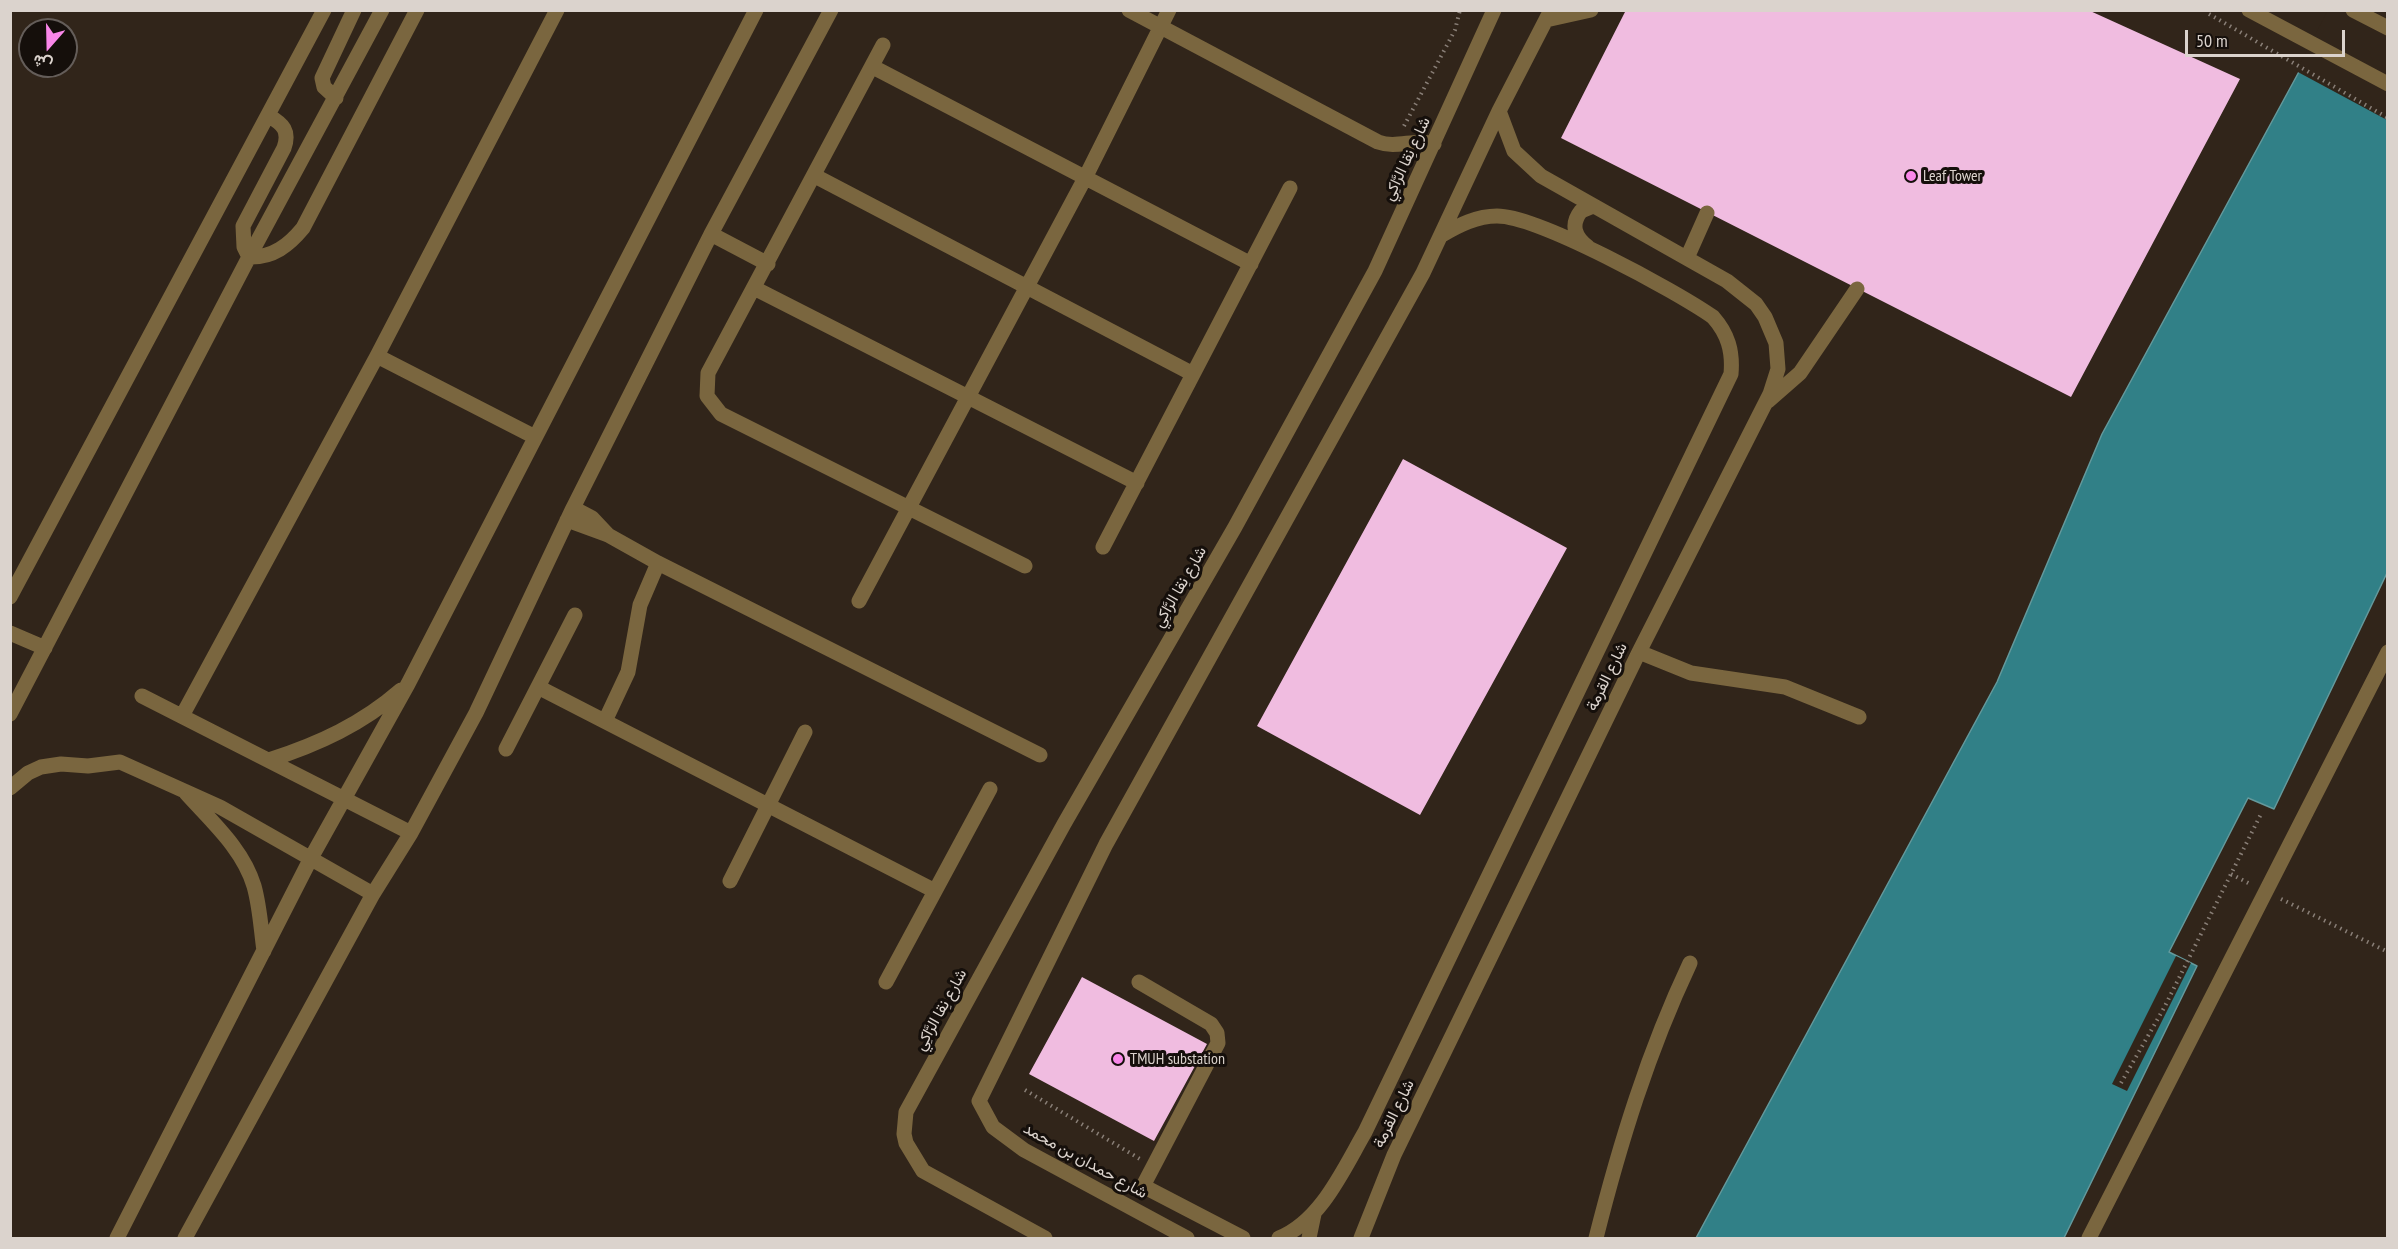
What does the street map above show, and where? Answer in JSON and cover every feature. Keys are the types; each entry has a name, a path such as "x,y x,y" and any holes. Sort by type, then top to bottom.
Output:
{"street":[{"path":"12,592 324,10"},
{"path":"336,98 324,87 322,78 354,10"},
{"path":"10,714 249,257 382,10"},
{"path":"249,257 273,254 290,242 303,228 417,10"},
{"path":"182,716 377,356 557,10"},
{"path":"117,1239 311,858 408,684 756,10"},
{"path":"185,1239 373,894 411,832 476,713 570,514 711,234 831,10"},
{"path":"1129,10 1378,142 1394,145 1418,141 1434,144"},
{"path":"859,601 1085,178 1169,10"},
{"name":"شارع نِقا الرَّاكِي","path":"1045,1239 923,1171 910,1152 904,1134 904,1122 910,1104 1064,824 1252,496 1375,271 1494,10"},
{"path":"1442,236 1499,111 1549,15 1591,10"},
{"path":"2250,10 2388,84"},
{"path":"2353,10 2388,28"},
{"path":"883,45 708,373 705,389 710,403 721,414 1025,566"},
{"path":"873,67 1251,264"},
{"name":"شارع القرمة","path":"1361,1238 1394,1155 1639,652 1775,381 1778,356 1776,343 1765,317 1745,294 1687,258 1540,176 1526,165 1509,140 1499,111"},
{"path":"249,257 242,237 243,226 284,148 287,137 284,126 269,116"},
{"path":"815,176 1193,374"},
{"path":"1103,547 1290,188"},
{"name":"شارع القرمة","path":"1593,206 1581,211 1574,223 1577,236 1595,252"},
{"path":"1687,258 1707,213"},
{"name":"شارع القرمة","path":"1279,1239 1299,1227 1314,1214 1349,1160 1380,1103 1731,374 1731,349 1721,326 1713,317 1595,252 1540,228 1500,216 1473,219 1442,236"},
{"path":"711,234 768,264"},
{"name":"شارع حمدان بن محمد","path":"1187,1239 1024,1150 993,1127 979,1101 1106,844 1442,236"},
{"path":"754,288 1137,483"},
{"path":"1763,405 1800,373 1857,289"},
{"path":"377,356 535,437"},
{"path":"570,514 592,518 608,535 658,563 1040,755"},
{"path":"605,721 628,672 640,605 658,563"},
{"path":"506,749 574,615"},
{"path":"10,633 45,648"},
{"path":"1639,652 1691,673 1785,687 1859,717"},
{"path":"2090,1239 2388,652"},
{"path":"269,760 344,731 408,684"},
{"path":"538,687 935,891"},
{"path":"142,696 411,832"},
{"path":"730,881 806,732"},
{"path":"10,788 28,773 41,767 62,764 96,766 120,762 220,807 373,894"},
{"path":"182,789 234,847 247,867 254,888 264,951"},
{"path":"886,982 990,789"},
{"path":"1596,1239 1632,1106 1668,1009 1690,963"},
{"path":"1139,982 1211,1024 1217,1033 1218,1043 1143,1186 1243,1239"},
{"path":"1309,1239 1314,1214"}],"path":[{"path":"1394,145 1455,30 1460,10"},
{"path":"2209,14 2388,118"},
{"path":"2121,1083 2164,1008 2260,814"},
{"path":"2279,898 2388,952"},
{"path":"1025,1089 1153,1167"}],"water":[{"path":"2332,11 2387,11 2387,573 2274,809 2248,798 2169,952 2197,966 2064,1238 1696,1238 1997,682 2102,434"}],"pier":[{"path":"2328,10 2387,11 2387,120 2296,71"},
{"path":"2176,956 2191,963 2127,1091 2112,1084"}],"building":[{"name":"Leaf Tower","path":"1626,10 2088,10 2240,79 2071,397 1561,138"},
{"path":"1403,459 1567,548 1420,815 1257,726"},
{"name":"TMUH substation","path":"1082,977 1207,1044 1154,1141 1029,1074"}],"place":[{"name":"Leaf Tower","path":"1911,176"},
{"name":"TMUH substation","path":"1118,1059"}]}
